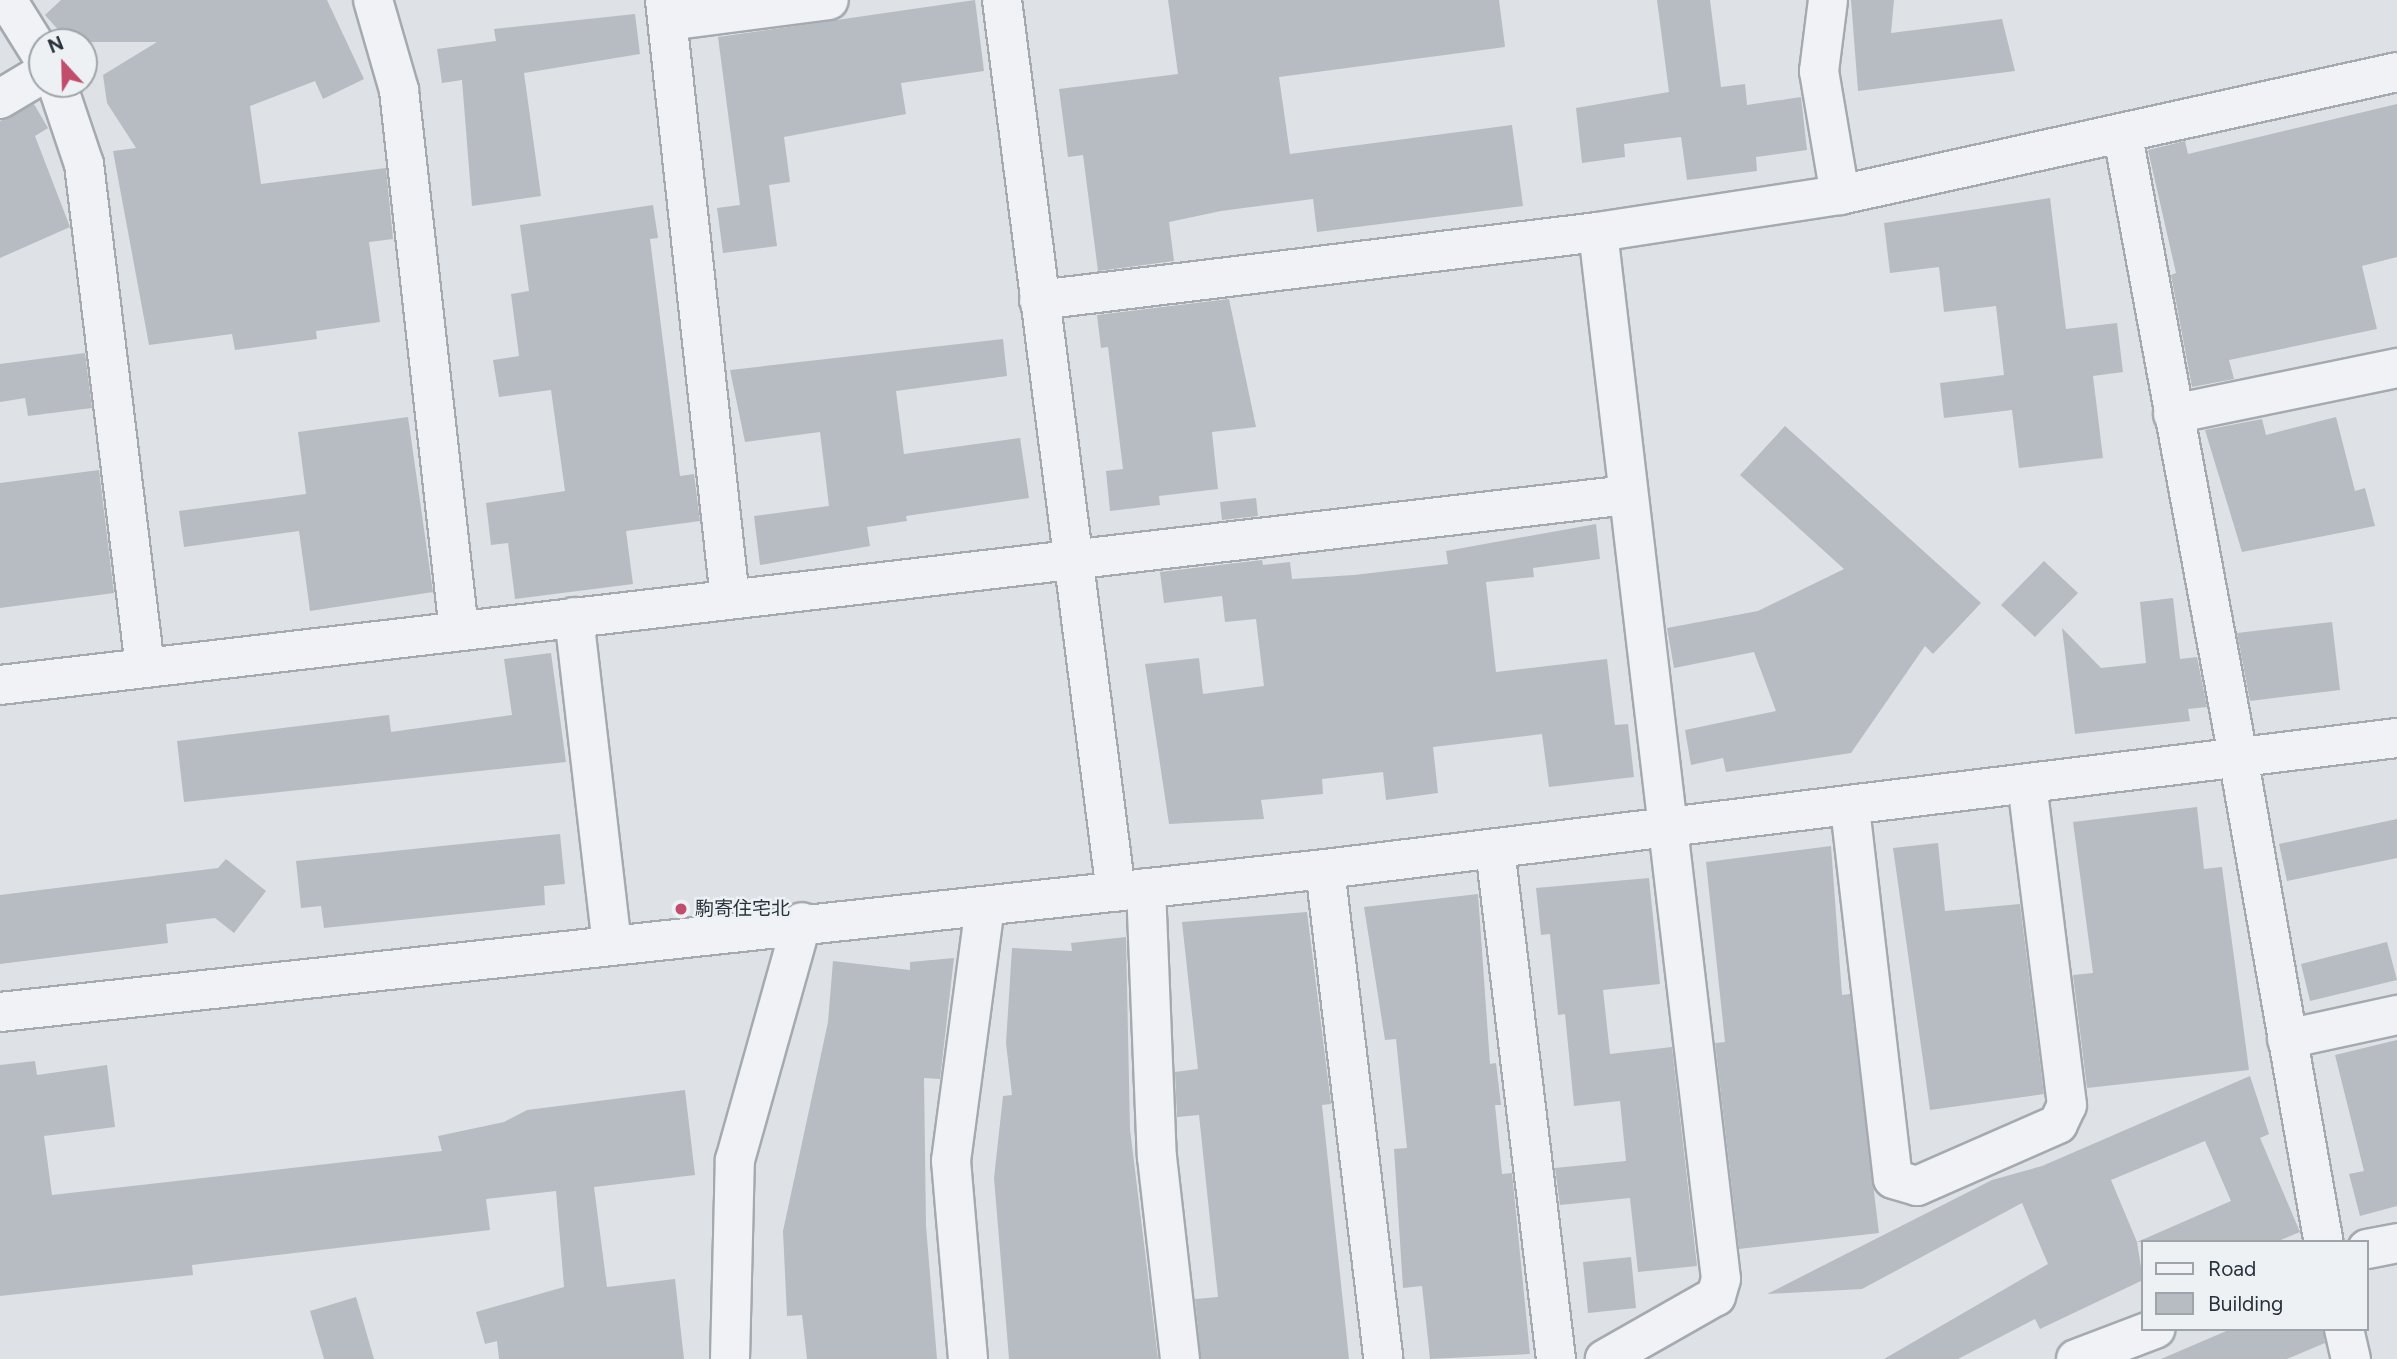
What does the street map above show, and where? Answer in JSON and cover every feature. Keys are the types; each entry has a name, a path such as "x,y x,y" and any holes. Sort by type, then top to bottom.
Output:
{"street":[{"path":"7,0 28,34"},
{"path":"373,0 401,103 458,631"},
{"path":"730,598 667,11 829,0"},
{"path":"1002,0 1074,558 1131,890 1157,1157 1181,1359"},
{"path":"1828,0 1819,71 1840,195"},
{"path":"1040,300 1598,232 1840,195 2123,136 2397,72"},
{"path":"0,99 28,82"},
{"path":"62,98 84,164 145,667"},
{"path":"2123,136 2239,762 2324,1240"},
{"path":"1598,232 1721,1279 1716,1296 1605,1359"},
{"path":"2173,414 2397,368"},
{"path":"0,685 1628,495"},
{"path":"574,617 612,943"},
{"path":"0,1012 802,922 985,906 1325,869 2239,762 2397,738"},
{"path":"1850,808 1893,1179 1917,1186 2058,1124 2067,1105 2027,785"},
{"path":"1495,849 1556,1359"},
{"path":"1325,869 1383,1359"},
{"path":"968,1359 951,1161 985,906"},
{"path":"730,1359 734,1160 802,922"},
{"path":"2287,1039 2397,1015"},
{"path":"2369,1249 2397,1243"},
{"path":"2076,1359 2150,1331"},
{"path":"2344,1331 2351,1359"}],"building":[{"path":"61,0 327,0 364,79 323,99 315,81 250,106 261,184 386,168 393,239 369,242 380,322 316,331 317,339 235,350 232,334 149,345 113,151 136,148 107,103 103,75 157,42 98,42 98,28 57,28 45,15"},
{"path":"975,0 984,71 901,83 906,114 784,137 790,182 769,185 777,246 723,253 717,208 740,205 718,37"},
{"path":"1168,0 1499,0 1505,47 1279,77 1290,154 1512,125 1523,206 1317,232 1313,199 1221,211 1169,222 1174,261 1098,271 1083,155 1068,157 1059,89 1178,74"},
{"path":"1657,0 1710,0 1721,87 1745,84 1747,105 1801,97 1807,150 1756,157 1757,171 1687,180 1681,137 1624,144 1625,157 1582,163 1576,108 1669,92"},
{"path":"1851,0 1894,0 1891,33 2002,19 2015,71 1858,91"},
{"path":"635,14 640,54 524,73 541,196 472,206 462,80 442,83 437,49 496,41 494,29"},
{"path":"34,104 48,128 35,136 70,227 0,258 0,121"},
{"path":"2397,104 2397,257 2362,266 2377,329 2229,360 2234,379 2192,387 2171,275 2176,273 2148,150 2185,141 2188,154"},
{"path":"2050,198 2066,329 2117,323 2123,372 2093,376 2103,458 2019,468 2012,410 1944,418 1940,383 2004,375 1996,306 1944,312 1939,267 1890,273 1884,223"},
{"path":"653,205 658,238 650,239 680,476 694,474 700,521 626,531 633,584 515,599 508,543 491,545 486,503 565,491 551,390 499,397 493,360 519,356 511,294 529,291 520,225"},
{"path":"1229,299 1256,427 1212,432 1218,489 1159,496 1160,505 1110,511 1106,471 1123,469 1108,347 1101,348 1097,315"},
{"path":"1003,339 1007,376 896,391 904,454 1020,438 1029,498 906,516 907,521 867,527 870,546 760,565 754,516 829,506 820,432 745,442 730,370"},
{"path":"85,353 92,408 28,416 25,398 0,402 0,364"},
{"path":"408,417 433,592 310,611 299,531 184,547 179,511 306,494 298,432"},
{"path":"2336,417 2355,491 2365,488 2375,526 2242,552 2205,430 2262,419 2266,435"},
{"path":"1785,426 1981,603 1933,654 1925,646 1851,753 1726,772 1723,758 1691,765 1685,730 1776,711 1754,652 1674,668 1667,628 1758,611 1844,569 1740,475"},
{"path":"99,470 114,593 0,608 0,483"},
{"path":"1256,498 1258,516 1222,520 1220,502"},
{"path":"1596,524 1600,559 1533,568 1534,577 1486,582 1496,672 1607,659 1615,725 1628,724 1634,777 1549,787 1542,734 1433,747 1438,793 1386,800 1383,772 1322,779 1323,794 1261,800 1264,819 1169,824 1145,664 1199,658 1203,694 1264,686 1256,619 1225,622 1222,596 1164,603 1160,572 1262,560 1263,565 1290,562 1292,579 1354,575 1448,564 1446,551"},
{"path":"2044,561 2078,593 2035,637 2001,605"},
{"path":"2173,598 2180,659 2197,657 2207,707 2188,709 2190,721 2075,734 2062,628 2101,668 2146,663 2140,602"},
{"path":"2332,622 2340,690 2250,701 2237,633"},
{"path":"551,653 566,762 184,802 177,741 389,715 391,732 512,715 504,659"},
{"path":"2197,807 2204,869 2222,867 2249,1070 2087,1088 2073,975 2093,973 2073,822"},
{"path":"2397,819 2397,858 2287,881 2279,844"},
{"path":"560,834 565,884 544,886 545,905 324,928 321,906 301,908 296,861"},
{"path":"1938,843 1945,911 2020,904 2044,1094 1930,1110 1893,848"},
{"path":"1831,846 1842,995 1850,994 1879,1233 1739,1249 1715,1043 1725,1042 1706,862"},
{"path":"226,859 266,891 234,933 215,918 166,924 168,943 0,964 0,895 218,868"},
{"path":"1649,878 1660,984 1603,990 1610,1054 1672,1047 1697,1266 1638,1272 1630,1198 1560,1205 1555,1168 1626,1161 1620,1101 1574,1106 1565,1014 1558,1015 1550,934 1541,935 1536,888"},
{"path":"1478,894 1490,1064 1496,1063 1501,1105 1495,1105 1502,1174 1512,1173 1530,1354 1430,1359 1422,1286 1403,1288 1394,1149 1407,1148 1396,1039 1385,1040 1364,907"},
{"path":"1307,912 1331,1104 1322,1105 1349,1359 1201,1359 1195,1299 1218,1297 1199,1115 1177,1117 1175,1072 1198,1069 1182,922"},
{"path":"1126,937 1130,1129 1158,1359 1009,1359 994,1178 1003,1096 1012,1095 1006,1043 1012,948 1072,951 1071,943"},
{"path":"2387,942 2397,980 2310,1001 2301,964"},
{"path":"954,958 940,1079 924,1078 926,1226 937,1359 807,1359 802,1315 787,1316 783,1231 828,1022 833,961 910,970 910,962"},
{"path":"2397,1040 2397,1206 2360,1216 2349,1174 2364,1171 2335,1055"},
{"path":"35,1061 37,1075 107,1065 115,1127 44,1136 52,1195 442,1151 438,1136 504,1122 527,1110 685,1090 695,1175 594,1187 607,1287 675,1279 684,1359 499,1359 497,1341 485,1344 476,1312 564,1287 556,1191 486,1199 490,1230 192,1265 193,1275 0,1296 0,1065"},
{"path":"2250,1076 2269,1134 2260,1138 2300,1232 2281,1240 2142,1240 2137,1242 2142,1280 2040,1329 2035,1319 1958,1359 1884,1359 2048,1264 2022,1203 1862,1289 1767,1294 1992,1180 2042,1166","holes":["2205,1141 2231,1201 2137,1242 2111,1180"]},
{"path":"1631,1257 1636,1308 1588,1313 1583,1262"},
{"path":"356,1297 374,1359 324,1359 310,1311"},
{"path":"2226,1331 2323,1331 2325,1343 2287,1359 2161,1359"}],"place":[{"name":"駒寄住宅北","path":"681,909"}]}
